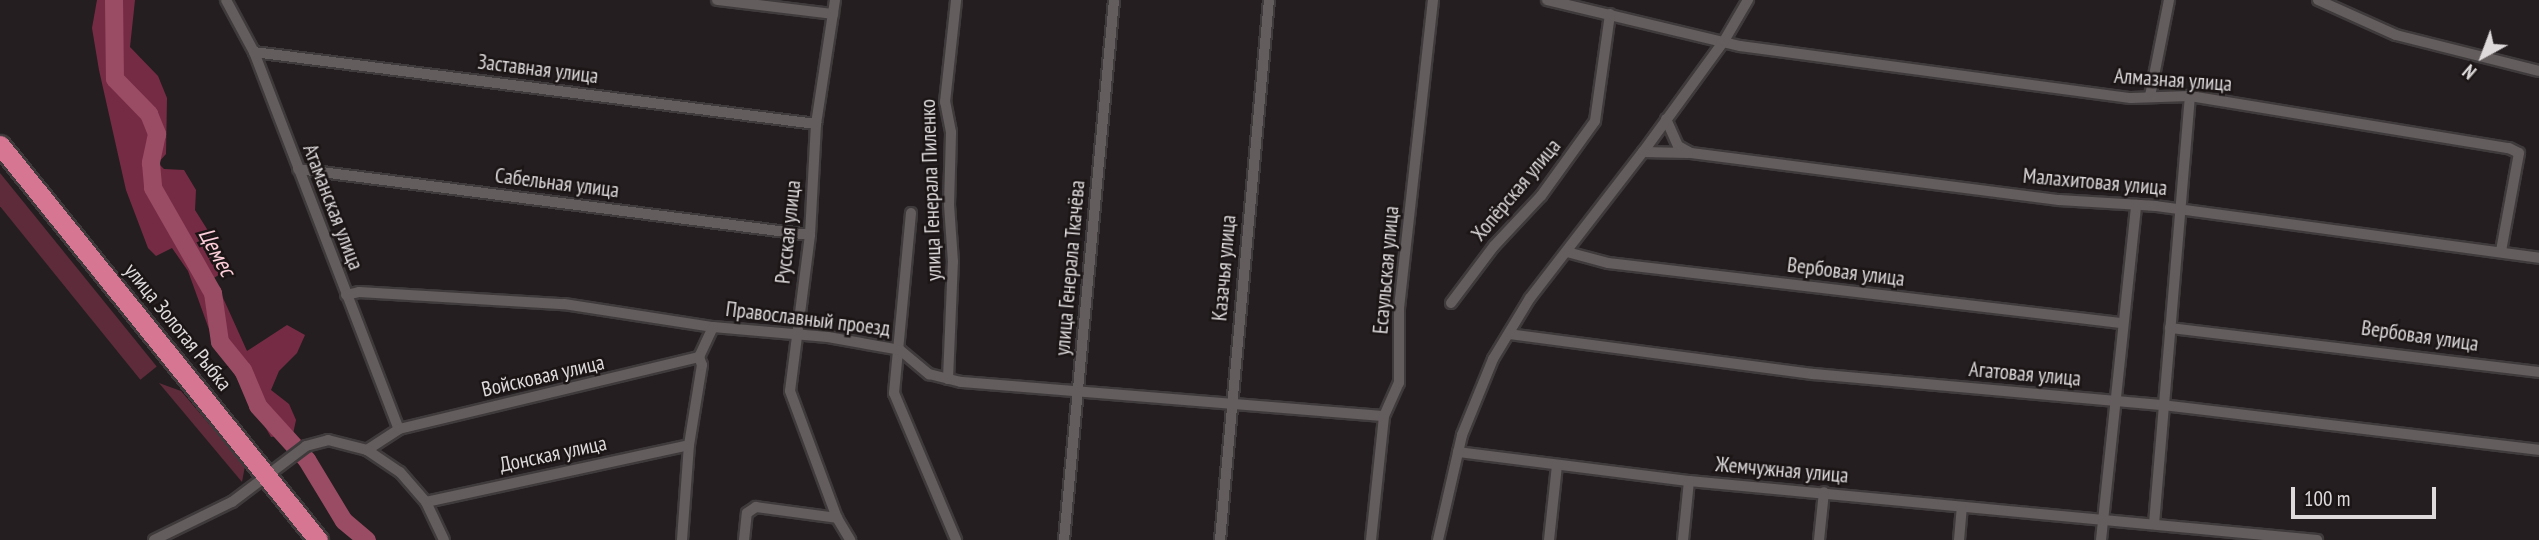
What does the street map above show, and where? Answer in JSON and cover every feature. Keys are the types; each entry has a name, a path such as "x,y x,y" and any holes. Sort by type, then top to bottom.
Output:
{"highway":[{"name":"улица Золотая Рыбка","path":"0,145 268,473 318,540"}],"street":[{"name":"Атаманская улица","path":"226,0 254,52 399,429"},
{"path":"717,0 833,14"},
{"name":"Русская улица","path":"835,0 816,124 810,235 795,335 790,391 837,518 850,540"},
{"name":"улица Генерала Пиленко","path":"948,379 953,262 949,205 951,132 945,103 956,0"},
{"name":"улица Генерала Ткачёва","path":"1064,540 1114,0"},
{"name":"Казачья улица","path":"1220,540 1235,406 1233,386 1269,0"},
{"name":"Есаульская улица","path":"1371,540 1384,416 1399,383 1399,308 1433,0"},
{"name":"Алмазная улица","path":"1547,0 1724,41 2131,98 2190,96 2510,148 2519,153 2501,251"},
{"path":"1438,540 1458,452 1483,381 1509,334 1724,41 1748,0"},
{"path":"2150,96 2169,0"},
{"path":"2318,0 2396,36 2539,71"},
{"name":"Хопёрская улица","path":"1451,303 1494,246 1541,196 1595,121 1610,14"},
{"name":"Заставная улица","path":"254,52 816,124"},
{"path":"2154,524 2178,210 2190,96"},
{"path":"1666,119 1678,146 1691,153"},
{"name":"Малахитовая улица","path":"1643,152 1691,153 2059,200 2136,205 2539,258"},
{"name":"Сабельная улица","path":"298,169 810,235"},
{"path":"2101,540 2121,323 2136,205"},
{"name":"улица Генерала Пиленко","path":"911,213 894,393 956,540"},
{"name":"Вербовая улица","path":"1567,252 1608,263 2121,323"},
{"name":"Православный проезд","path":"346,295 359,292 564,304 713,327 900,350 929,374 948,379 1235,406 1384,416"},
{"path":"681,540 689,445 702,365 699,357 713,327"},
{"name":"Вербовая улица","path":"2170,328 2539,372"},
{"name":"Агатовая улица","path":"1509,334 1813,374 2162,405 2539,450"},
{"name":"Войсковая улица","path":"367,450 399,429 699,357"},
{"path":"154,540 232,502 306,446 328,440 367,450 400,472 426,502 444,540"},
{"name":"Донская улица","path":"426,502 689,445"},
{"name":"Жемчужная улица","path":"1458,452 1689,481 1824,492 2102,523 2154,524 2221,536 2317,540"},
{"path":"1549,540 1557,465"},
{"path":"1684,540 1689,481"},
{"path":"1819,540 1824,492"},
{"path":"744,540 747,513 756,508 837,518"},
{"path":"1959,540 1962,508"}],"shaded area":[{"path":"97,0 135,0 130,47 158,76 167,98 166,154 158,163 164,169 184,170 196,190 195,210 222,253 226,270 214,278 247,351 287,325 305,335 297,353 279,371 271,390 289,404 296,420 293,434 271,437 210,332 188,271 172,248 156,256 148,248 126,190 99,70 92,28"},
{"path":"0,173 157,367 140,380 0,206"},
{"path":"159,383 181,391 245,466 242,482"}],"waterway":[{"name":"Цемес","path":"114,0 115,79 149,114 157,134 151,163 153,188 213,293 220,342 243,370 258,406 307,460 344,521 367,540"}]}
